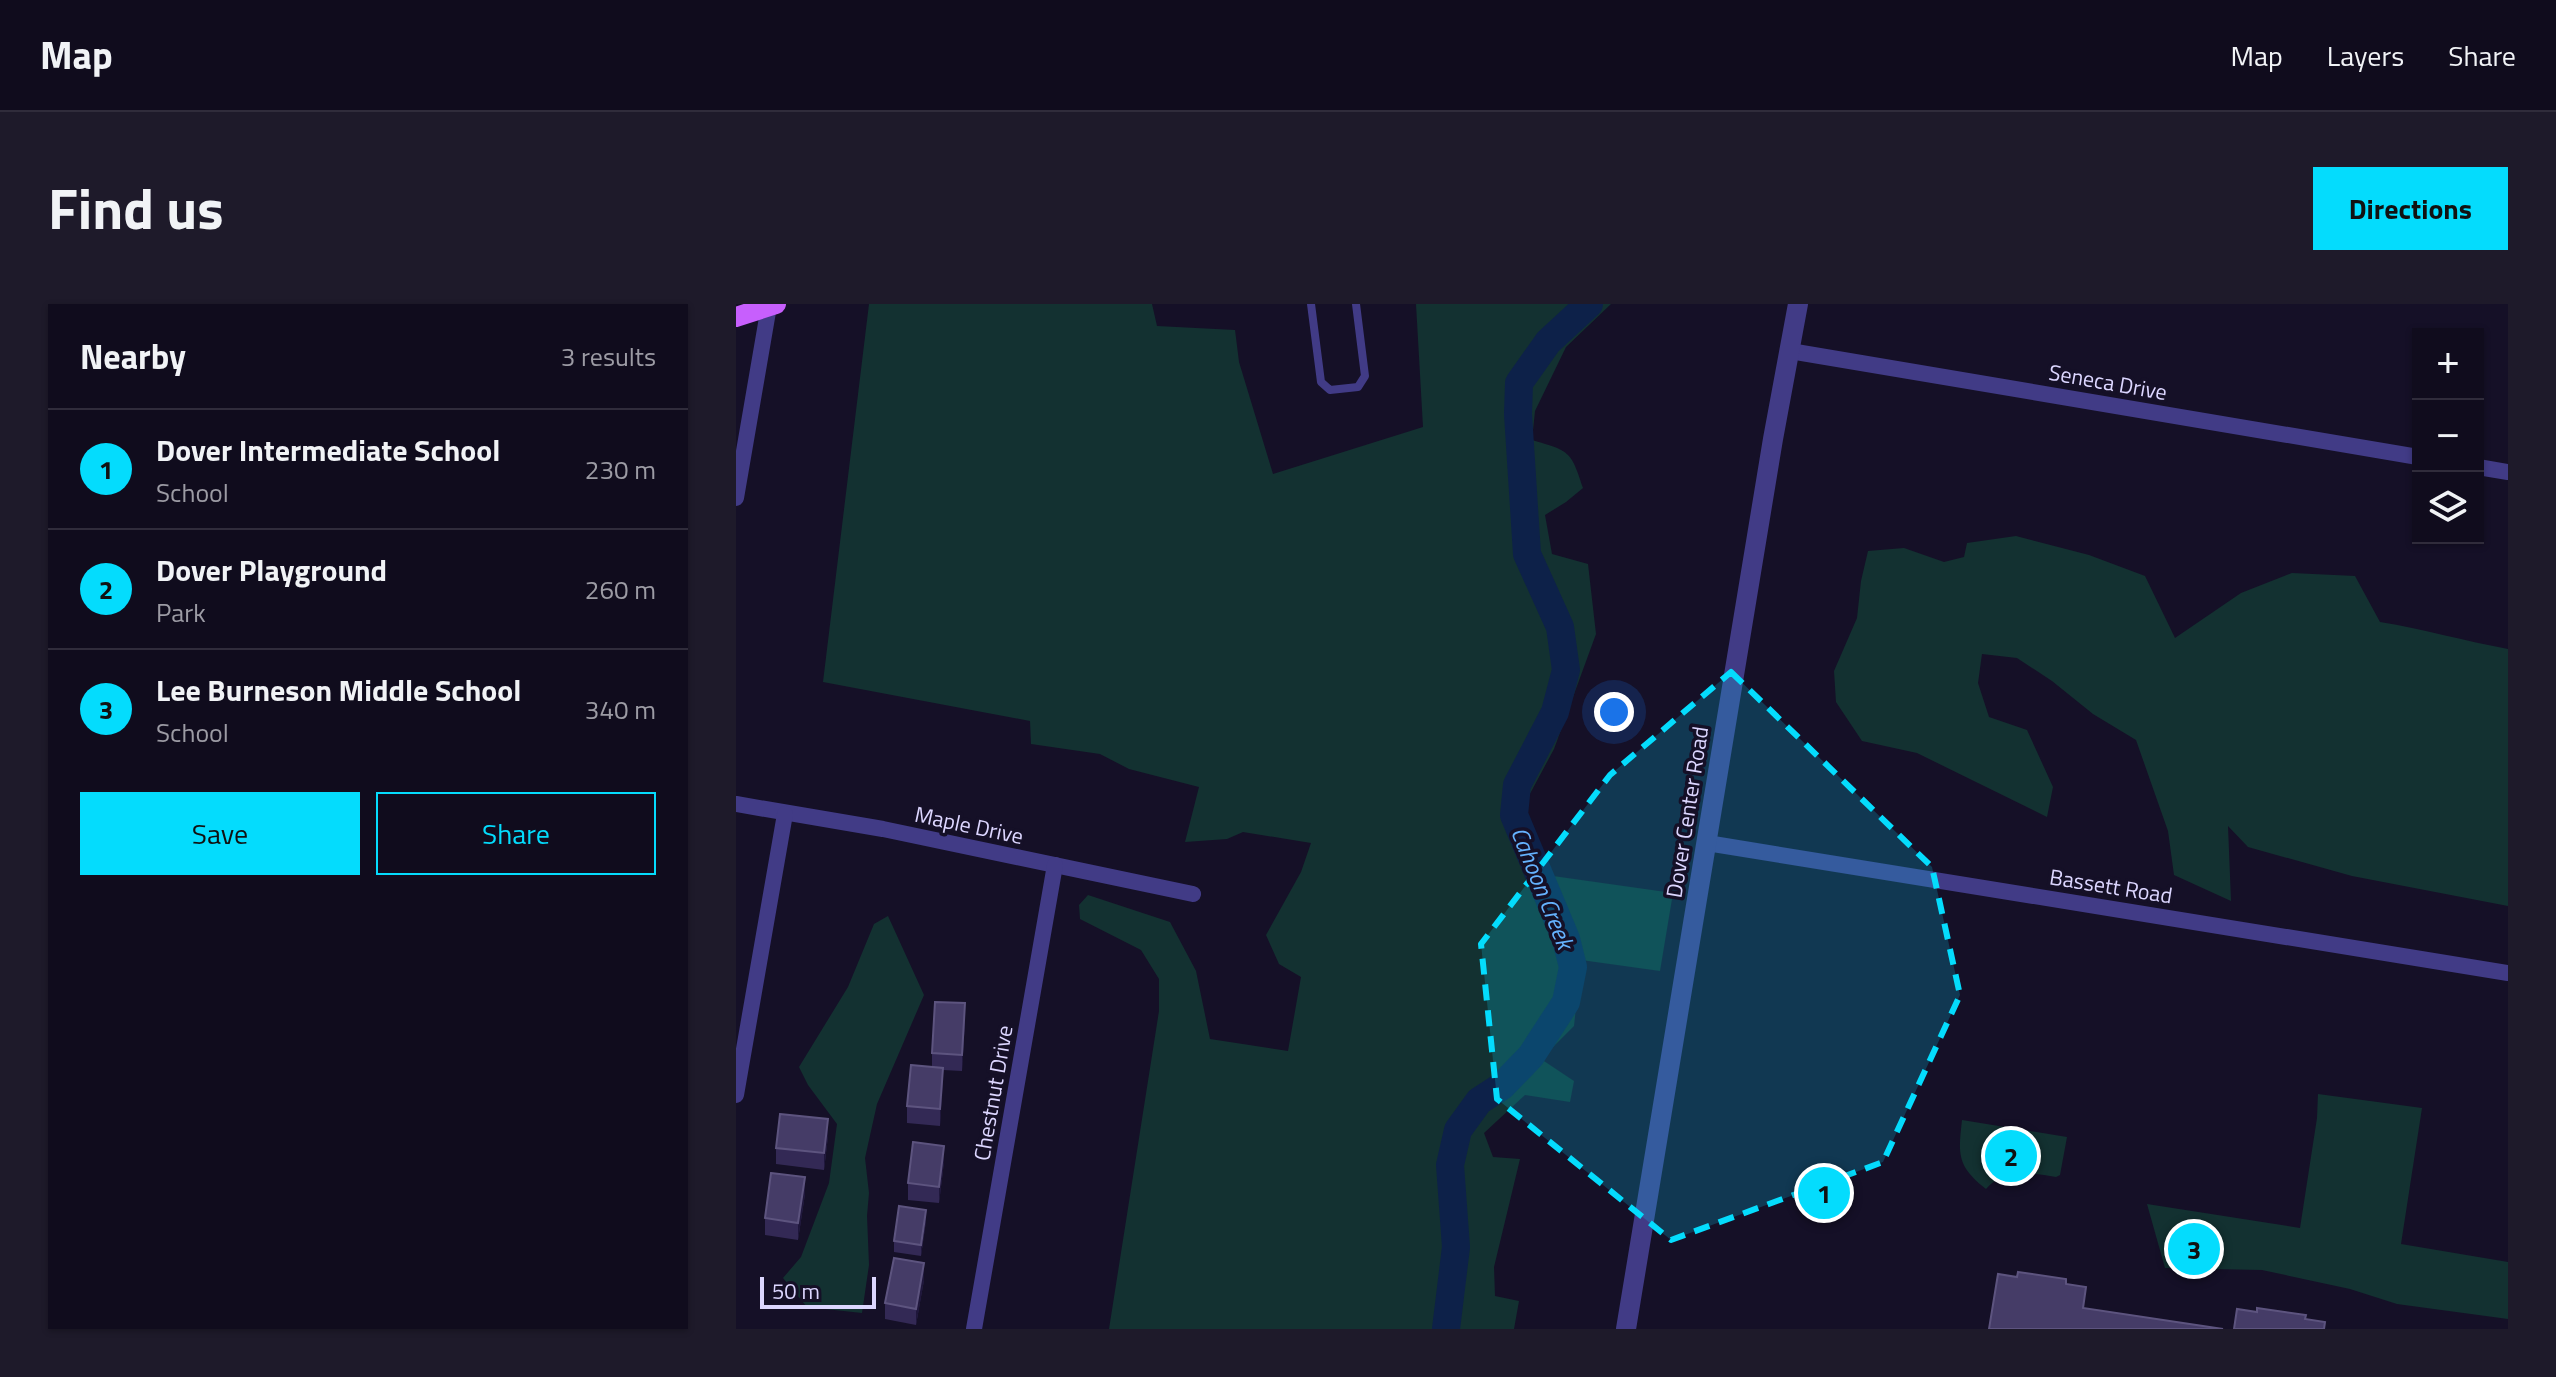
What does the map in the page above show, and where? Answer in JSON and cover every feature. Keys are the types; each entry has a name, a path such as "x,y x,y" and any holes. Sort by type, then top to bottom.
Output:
{"main road":[{"path":"736,317 773,305"}],"street":[{"name":"Dover Center Road","path":"1626,1329 1770,455 1798,304"},
{"path":"736,498 773,305"},
{"name":"Seneca Drive","path":"1790,351 2412,456"},
{"path":"2484,468 2508,472"},
{"name":"Maple Drive","path":"736,804 883,829 1193,894"},
{"path":"736,1095 785,814"},
{"name":"Bassett Road","path":"1707,843 2508,973"},
{"name":"Chestnut Drive","path":"974,1329 1055,865"}],"lane":[{"path":"1311,304 1321,382 1330,390 1358,387 1365,376 1356,304"}],"highlighted area":[{"path":"1731,672 1932,867 1960,995 1883,1162 1671,1240 1497,1099 1481,944 1610,775"}],"green space":[{"path":"869,304 1152,304 1157,326 1235,330 1239,362 1273,474 1423,427 1416,304 1611,304 1566,347 1535,411 1532,440 1567,454 1583,488 1545,515 1552,554 1588,564 1596,634 1554,749 1525,803 1546,875 1673,893 1660,971 1581,960 1574,1026 1541,1059 1574,1081 1570,1102 1525,1095 1484,1133 1493,1157 1520,1159 1494,1267 1495,1296 1519,1301 1514,1329 1109,1329 1159,1011 1159,979 1141,950 1080,919 1079,905 1088,895 1170,922 1196,971 1210,1039 1288,1051 1301,977 1279,964 1266,935 1301,872 1311,843 1243,832 1227,839 1185,842 1199,787 1129,769 1100,754 1031,744 1030,721 823,682"},
{"path":"2016,536 2089,555 2145,576 2175,638 2241,593 2292,573 2355,576 2380,622 2508,649 2508,906 2352,876 2248,847 2228,826 2231,901 2174,875 2168,831 2136,740 2093,714 2017,658 1982,654 1978,683 1989,717 2027,730 2053,787 2047,817 1917,753 1862,741 1836,702 1834,671 1857,618 1868,551 1904,548 1944,562 1964,557 1967,543"},
{"path":"888,916 924,995 877,1104 865,1158 869,1193 869,1265 862,1313 807,1307 783,1278 801,1257 829,1183 837,1124 808,1085 799,1067 848,987 874,924"},
{"path":"2318,1094 2422,1108 2401,1244 2508,1262 2508,1319 2397,1304 2350,1289 2262,1270 2165,1268 2147,1204 2300,1228"},
{"path":"1962,1120 2067,1137 2060,1175 2010,1174 1986,1189 1969,1173 1962,1159"}],"building":[{"path":"935,1002 965,1003 962,1055 932,1053"},
{"path":"911,1065 943,1068 940,1109 907,1106"},
{"path":"780,1114 828,1119 824,1153 776,1148"},
{"path":"913,1142 944,1146 939,1187 908,1183"},
{"path":"771,1173 805,1177 798,1223 765,1218"},
{"path":"899,1206 926,1210 921,1245 894,1241"},
{"path":"894,1258 924,1263 916,1309 885,1303"},
{"path":"2018,1272 2066,1279 2066,1284 2086,1287 2083,1308 2223,1329 1989,1329 1998,1274 2017,1277"},
{"path":"2257,1308 2306,1315 2305,1319 2325,1322 2324,1329 2234,1329 2237,1309 2257,1312"}],"waterway":[{"name":"Cahoon Creek","path":"1446,1329 1456,1247 1450,1165 1458,1130 1479,1101 1502,1086 1531,1056 1566,1002 1573,967 1566,939 1514,815 1517,785 1555,712 1566,670 1560,627 1527,554 1518,414 1519,383 1548,342 1589,304"}],"place":[{"name":"Dover Playground","path":"2011,1156"},
{"name":"Dover Intermediate School","path":"1824,1193"},
{"name":"Lee Burneson Middle School","path":"2194,1249"}]}
